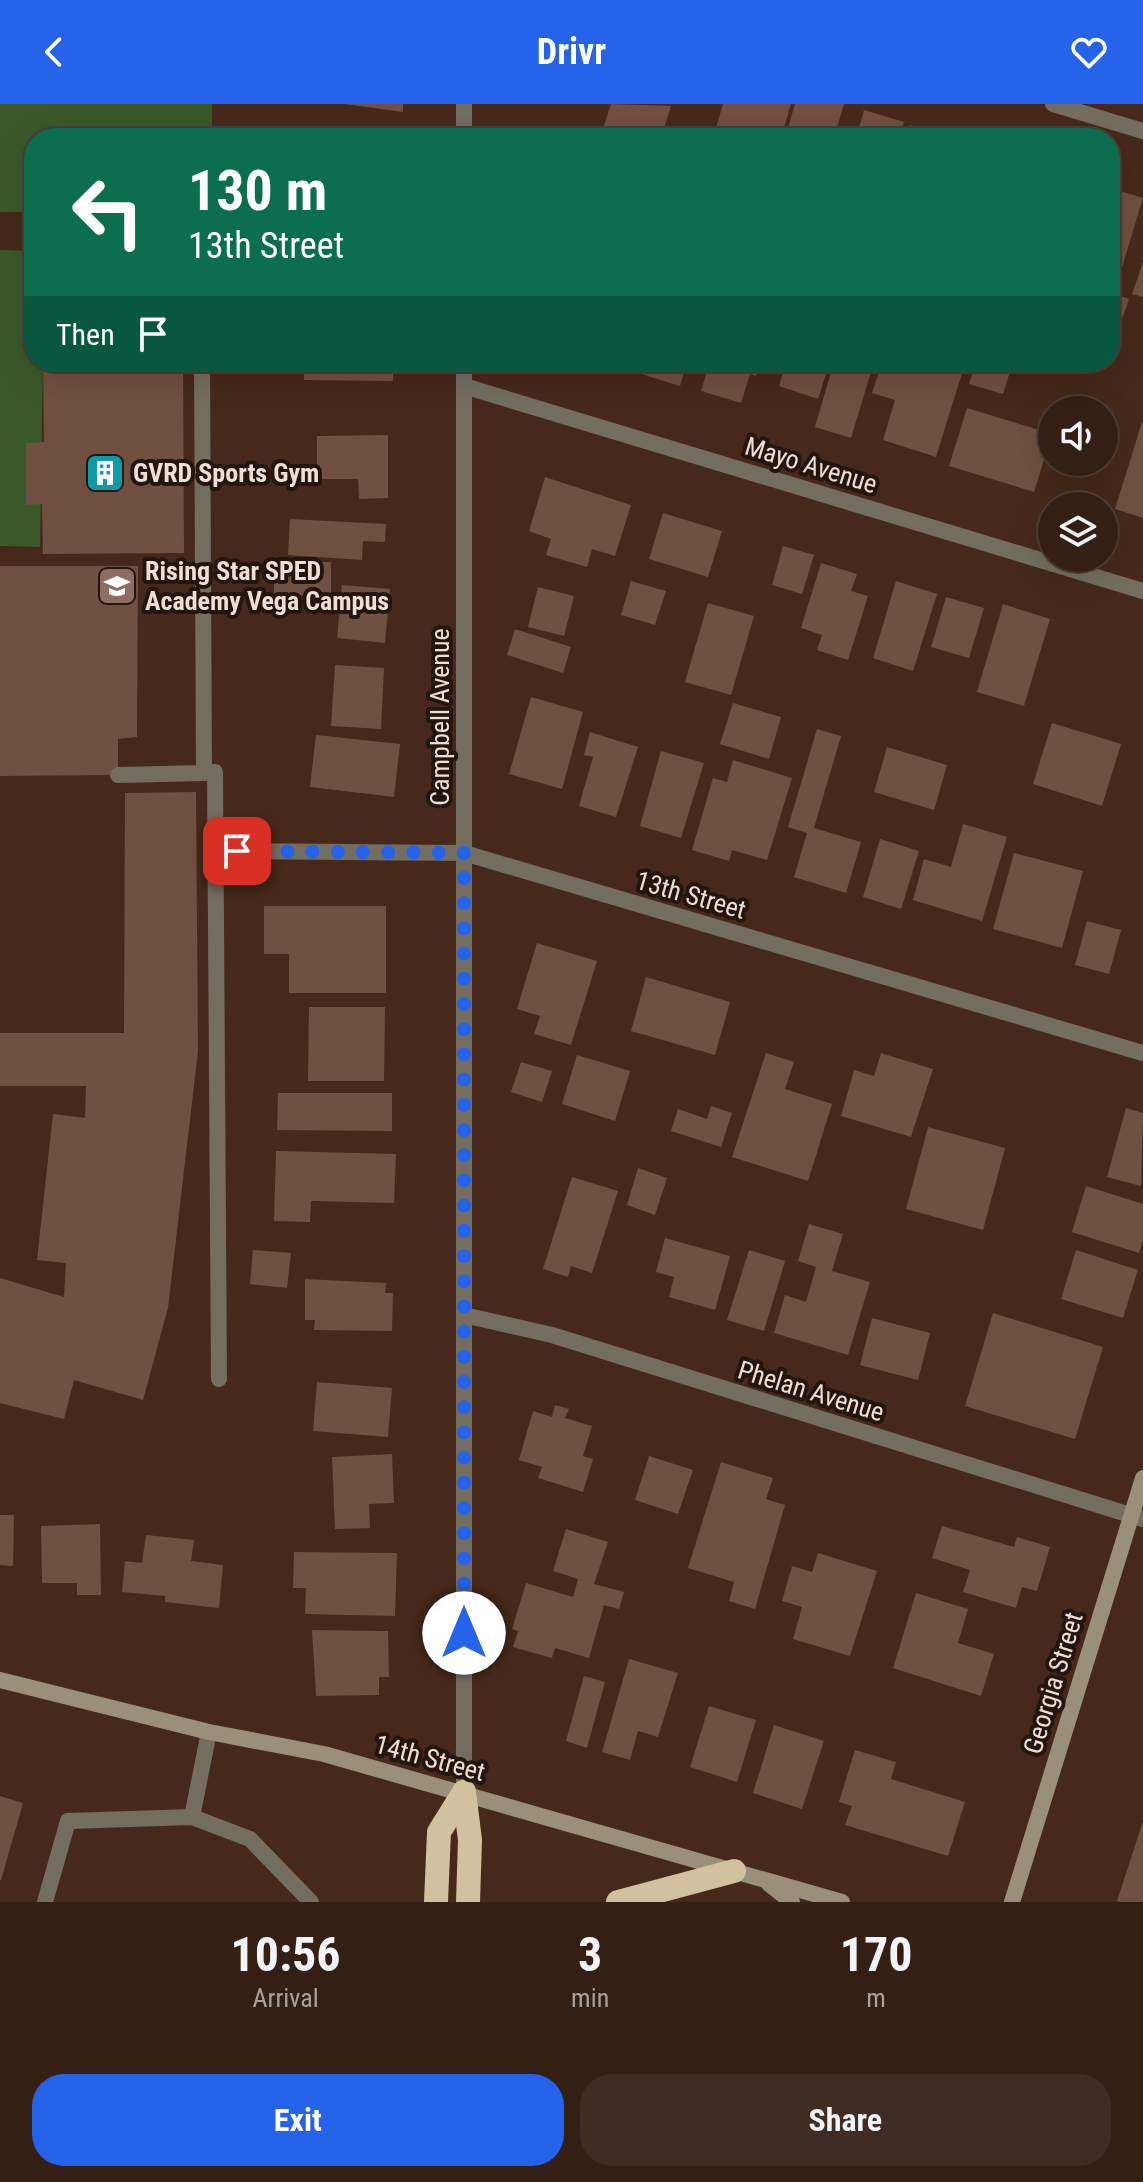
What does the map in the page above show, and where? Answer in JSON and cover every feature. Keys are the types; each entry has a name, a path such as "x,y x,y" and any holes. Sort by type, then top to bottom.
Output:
{"highway":[{"path":"436,1902 439,1832 464,1792"},
{"path":"464,1792 470,1840 468,1902"},
{"path":"618,1902 734,1871"}],"main road":[{"name":"Georgia Street","path":"1012,1902 1137,1517 1143,1478"},
{"name":"14th Street","path":"0,1680 209,1732 324,1754 842,1902"},
{"path":"761,1878 792,1902"}],"street":[{"path":"464,104 464,128"},
{"path":"1053,104 1143,131"},
{"path":"202,372 204,773"},
{"name":"Campbell Avenue","path":"464,372 464,1792"},
{"name":"Mayo Avenue","path":"464,386 1143,591"},
{"path":"118,775 215,772 219,1379"},
{"name":"13th Street","path":"214,851 464,853 1143,1053"},
{"name":"Phelan Avenue","path":"464,1315 552,1335 1137,1517"},
{"path":"192,1817 209,1732"},
{"path":"45,1902 68,1821 192,1817 250,1839 311,1902"}],"green space":[{"path":"0,104 212,104 212,128 24,128 24,212 0,212"},
{"path":"0,250 24,251 24,372 43,372 40,547 0,546"}],"building":[{"path":"345,104 403,104 403,112"},
{"path":"611,104 671,106 664,128 603,128"},
{"path":"723,104 791,104 784,128 716,128"},
{"path":"795,104 844,104 837,128 788,128"},
{"path":"864,110 904,122 902,128 859,128"},
{"path":"1120,191 1143,198 1120,271"},
{"path":"1143,262 1143,297 1132,294"},
{"path":"1120,296 1129,299 1120,325"},
{"name":"GVRD Sports Gym","path":"43,372 183,372 184,553 43,554 42,504 26,505 26,443 44,442"},
{"path":"304,372 393,372 393,381 304,380"},
{"path":"635,372 684,372 680,386"},
{"path":"707,372 757,372 756,376 750,374 741,403 701,391"},
{"path":"783,372 827,372 818,399 779,386"},
{"path":"831,372 871,372 851,438 815,427"},
{"path":"879,372 962,372 936,457 883,440 895,400 872,393"},
{"path":"973,372 1010,372 1003,394 969,384"},
{"path":"967,408 1038,430 1039,476 1034,492 949,466"},
{"path":"1143,422 1143,518 1118,510 1118,499"},
{"path":"388,435 388,498 359,499 358,479 317,479 317,436"},
{"path":"545,477 631,505 615,556 592,549 587,567 546,555 551,539 529,531"},
{"path":"663,513 722,531 708,577 649,559"},
{"path":"290,519 386,524 385,542 363,541 362,560 288,555"},
{"path":"783,546 814,555 802,594 772,585"},
{"path":"274,562 331,562 331,595 274,596"},
{"path":"821,563 857,574 851,591 868,596 848,660 817,650 822,635 801,628"},
{"path":"0,566 138,566 137,737 118,739 118,775 0,776"},
{"path":"631,581 666,591 655,625 621,615"},
{"path":"896,581 937,594 913,671 873,658"},
{"path":"342,585 390,589 385,643 337,638"},
{"path":"538,587 574,596 564,636 528,627"},
{"path":"946,597 984,608 969,658 931,647"},
{"path":"708,603 754,616 731,695 685,682"},
{"path":"1003,604 1050,619 1024,706 977,692"},
{"path":"515,629 571,647 563,673 507,655"},
{"path":"335,665 384,668 381,729 331,726"},
{"path":"531,697 583,712 562,789 509,774"},
{"path":"733,703 781,717 769,759 720,744"},
{"path":"1052,723 1121,744 1102,806 1033,784"},
{"path":"817,729 841,736 814,828 861,842 846,893 794,877 807,833 788,827"},
{"path":"590,732 638,747 616,817 579,806 593,757 584,755"},
{"path":"316,735 400,744 394,797 310,787"},
{"path":"887,747 947,765 934,810 874,792"},
{"path":"661,751 704,763 681,838 640,826"},
{"path":"733,760 792,778 767,860 732,850 729,861 692,850 713,778 727,782"},
{"path":"196,792 198,1051 168,1308 143,1400 74,1380 64,1419 0,1403 0,1278 64,1297 66,1263 37,1260 53,1114 85,1118 86,1086 0,1086 0,1033 124,1033 125,793"},
{"path":"963,824 1007,837 982,921 913,900 924,859 951,867"},
{"path":"880,839 919,851 901,909 863,897"},
{"path":"1014,853 1083,871 1062,948 993,929"},
{"path":"264,906 386,906 386,993 289,993 289,954 264,954"},
{"path":"1087,921 1121,930 1109,974 1075,965"},
{"path":"537,943 597,961 571,1045 534,1034 540,1016 517,1009"},
{"path":"646,977 730,1002 715,1055 631,1031"},
{"path":"309,1007 385,1007 384,1081 308,1081"},
{"path":"766,1053 794,1062 785,1089 832,1104 808,1181 732,1157"},
{"path":"881,1053 933,1069 911,1137 841,1116 854,1070 874,1076"},
{"path":"577,1055 630,1071 615,1121 562,1104"},
{"path":"521,1062 552,1071 542,1102 511,1092"},
{"path":"278,1093 392,1093 392,1131 277,1130"},
{"path":"711,1106 732,1113 721,1147 671,1131 678,1109 707,1119"},
{"path":"1126,1108 1143,1113 1141,1186 1107,1177"},
{"path":"928,1127 1005,1148 983,1230 906,1209"},
{"path":"276,1151 396,1154 394,1203 311,1201 310,1222 274,1221"},
{"path":"638,1168 667,1178 655,1215 627,1205"},
{"path":"572,1177 618,1191 592,1273 571,1266 568,1277 543,1269"},
{"path":"1086,1186 1143,1204 1143,1240 1139,1253 1072,1232"},
{"path":"809,1224 843,1234 832,1271 870,1282 848,1355 774,1333 785,1295 806,1302 816,1267 798,1261"},
{"path":"665,1238 730,1256 715,1310 669,1297 674,1277 656,1272"},
{"path":"253,1250 291,1253 287,1288 250,1284"},
{"path":"749,1250 785,1261 764,1331 727,1320"},
{"path":"1076,1250 1138,1270 1123,1318 1061,1299"},
{"path":"305,1279 386,1283 385,1293 393,1293 392,1331 314,1330 315,1320 305,1320"},
{"path":"993,1313 1103,1347 1075,1439 965,1406"},
{"path":"872,1318 930,1333 918,1380 860,1365"},
{"path":"317,1382 392,1388 388,1437 313,1431"},
{"path":"555,1405 569,1409 565,1418 592,1426 583,1456 593,1459 583,1492 538,1478 542,1467 519,1460 533,1411 552,1417"},
{"path":"392,1454 394,1503 369,1504 370,1528 335,1529 332,1457"},
{"path":"649,1456 693,1470 678,1514 635,1500"},
{"path":"721,1462 773,1478 766,1499 785,1505 755,1609 729,1601 734,1582 688,1568"},
{"path":"0,1515 14,1515 13,1566 0,1565"},
{"path":"100,1524 101,1595 77,1595 77,1583 42,1583 41,1526"},
{"path":"942,1526 1014,1547 1017,1537 1050,1547 1037,1591 1022,1587 1016,1608 963,1592 970,1570 932,1558"},
{"path":"566,1529 608,1542 594,1584 624,1592 619,1609 604,1605 589,1658 555,1648 552,1658 513,1647 518,1631 512,1629 526,1583 573,1597 578,1579 553,1571"},
{"path":"146,1535 194,1540 191,1561 223,1565 219,1608 165,1602 165,1596 122,1592 125,1561 142,1563"},
{"path":"294,1552 397,1553 395,1616 305,1614 306,1588 293,1588"},
{"path":"818,1553 877,1571 850,1656 793,1639 802,1607 782,1601 792,1566 812,1572"},
{"path":"916,1593 968,1609 958,1643 994,1654 981,1696 893,1668"},
{"path":"312,1630 388,1631 389,1677 379,1677 379,1695 316,1696"},
{"path":"629,1659 678,1673 658,1737 638,1731 630,1760 602,1752"},
{"path":"584,1676 605,1682 587,1748 566,1741"},
{"path":"709,1706 756,1720 737,1782 690,1767"},
{"path":"774,1725 824,1741 802,1809 753,1793"},
{"path":"855,1750 896,1762 891,1779 965,1802 948,1856 845,1825 852,1806 839,1802"},
{"path":"0,1796 23,1803 1,1880 0,1880"},
{"path":"1143,1821 1143,1902 1120,1902 1117,1901"}],"place":[{"name":"GVRD Sports Gym","path":"105,473"},
{"name":"Rising Star SPED Academy Vega Campus","path":"117,586"}],"route":[{"path":"237,851 464,853 464,1633"}]}
